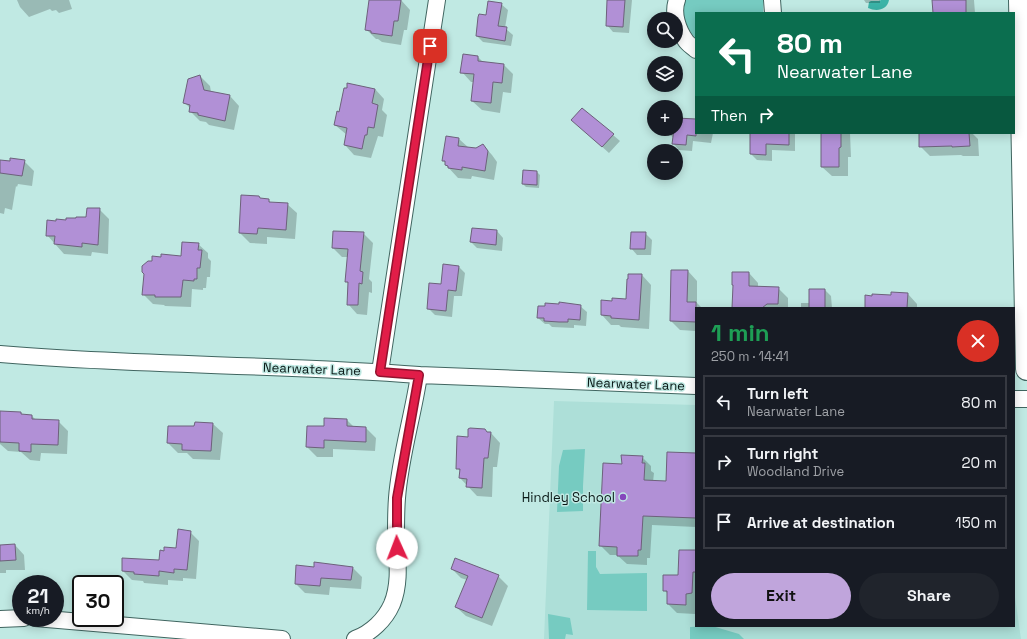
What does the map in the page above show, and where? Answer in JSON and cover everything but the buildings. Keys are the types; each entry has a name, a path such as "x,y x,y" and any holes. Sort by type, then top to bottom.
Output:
{"main road":[{"path":"1020,0 1027,369"}],"street":[{"path":"380,372 437,0"},
{"path":"677,0 675,6 678,26 686,42 695,49"},
{"path":"772,0 773,12"},
{"name":"Nearwater Lane","path":"0,354 419,375 695,386"},
{"path":"355,639 372,630 384,618 395,593 398,576 396,534 397,498 419,375"},
{"path":"1015,399 1027,399"},
{"path":"0,619 12,618"},
{"path":"64,620 282,639"}],"shaded area":[{"path":"685,0 763,0 763,12 695,12 695,38 685,21 683,10"},
{"path":"889,0 884,8 875,10 868,8 869,2"},
{"name":"Hindley School","path":"554,401 695,405 695,627 1015,627 1015,597 1021,639 544,639"},
{"path":"585,449 583,511 557,512 559,466 563,450"},
{"path":"588,551 596,551 596,567 600,574 647,573 647,611 587,610"},
{"path":"548,614 570,618 573,635 566,634 565,639 549,639"},
{"path":"690,627 715,627 739,634 744,639 690,639"}],"place":[{"name":"Hindley School","path":"623,497"}],"route":[{"path":"397,548 397,498 419,375 380,372 430,46"}]}
